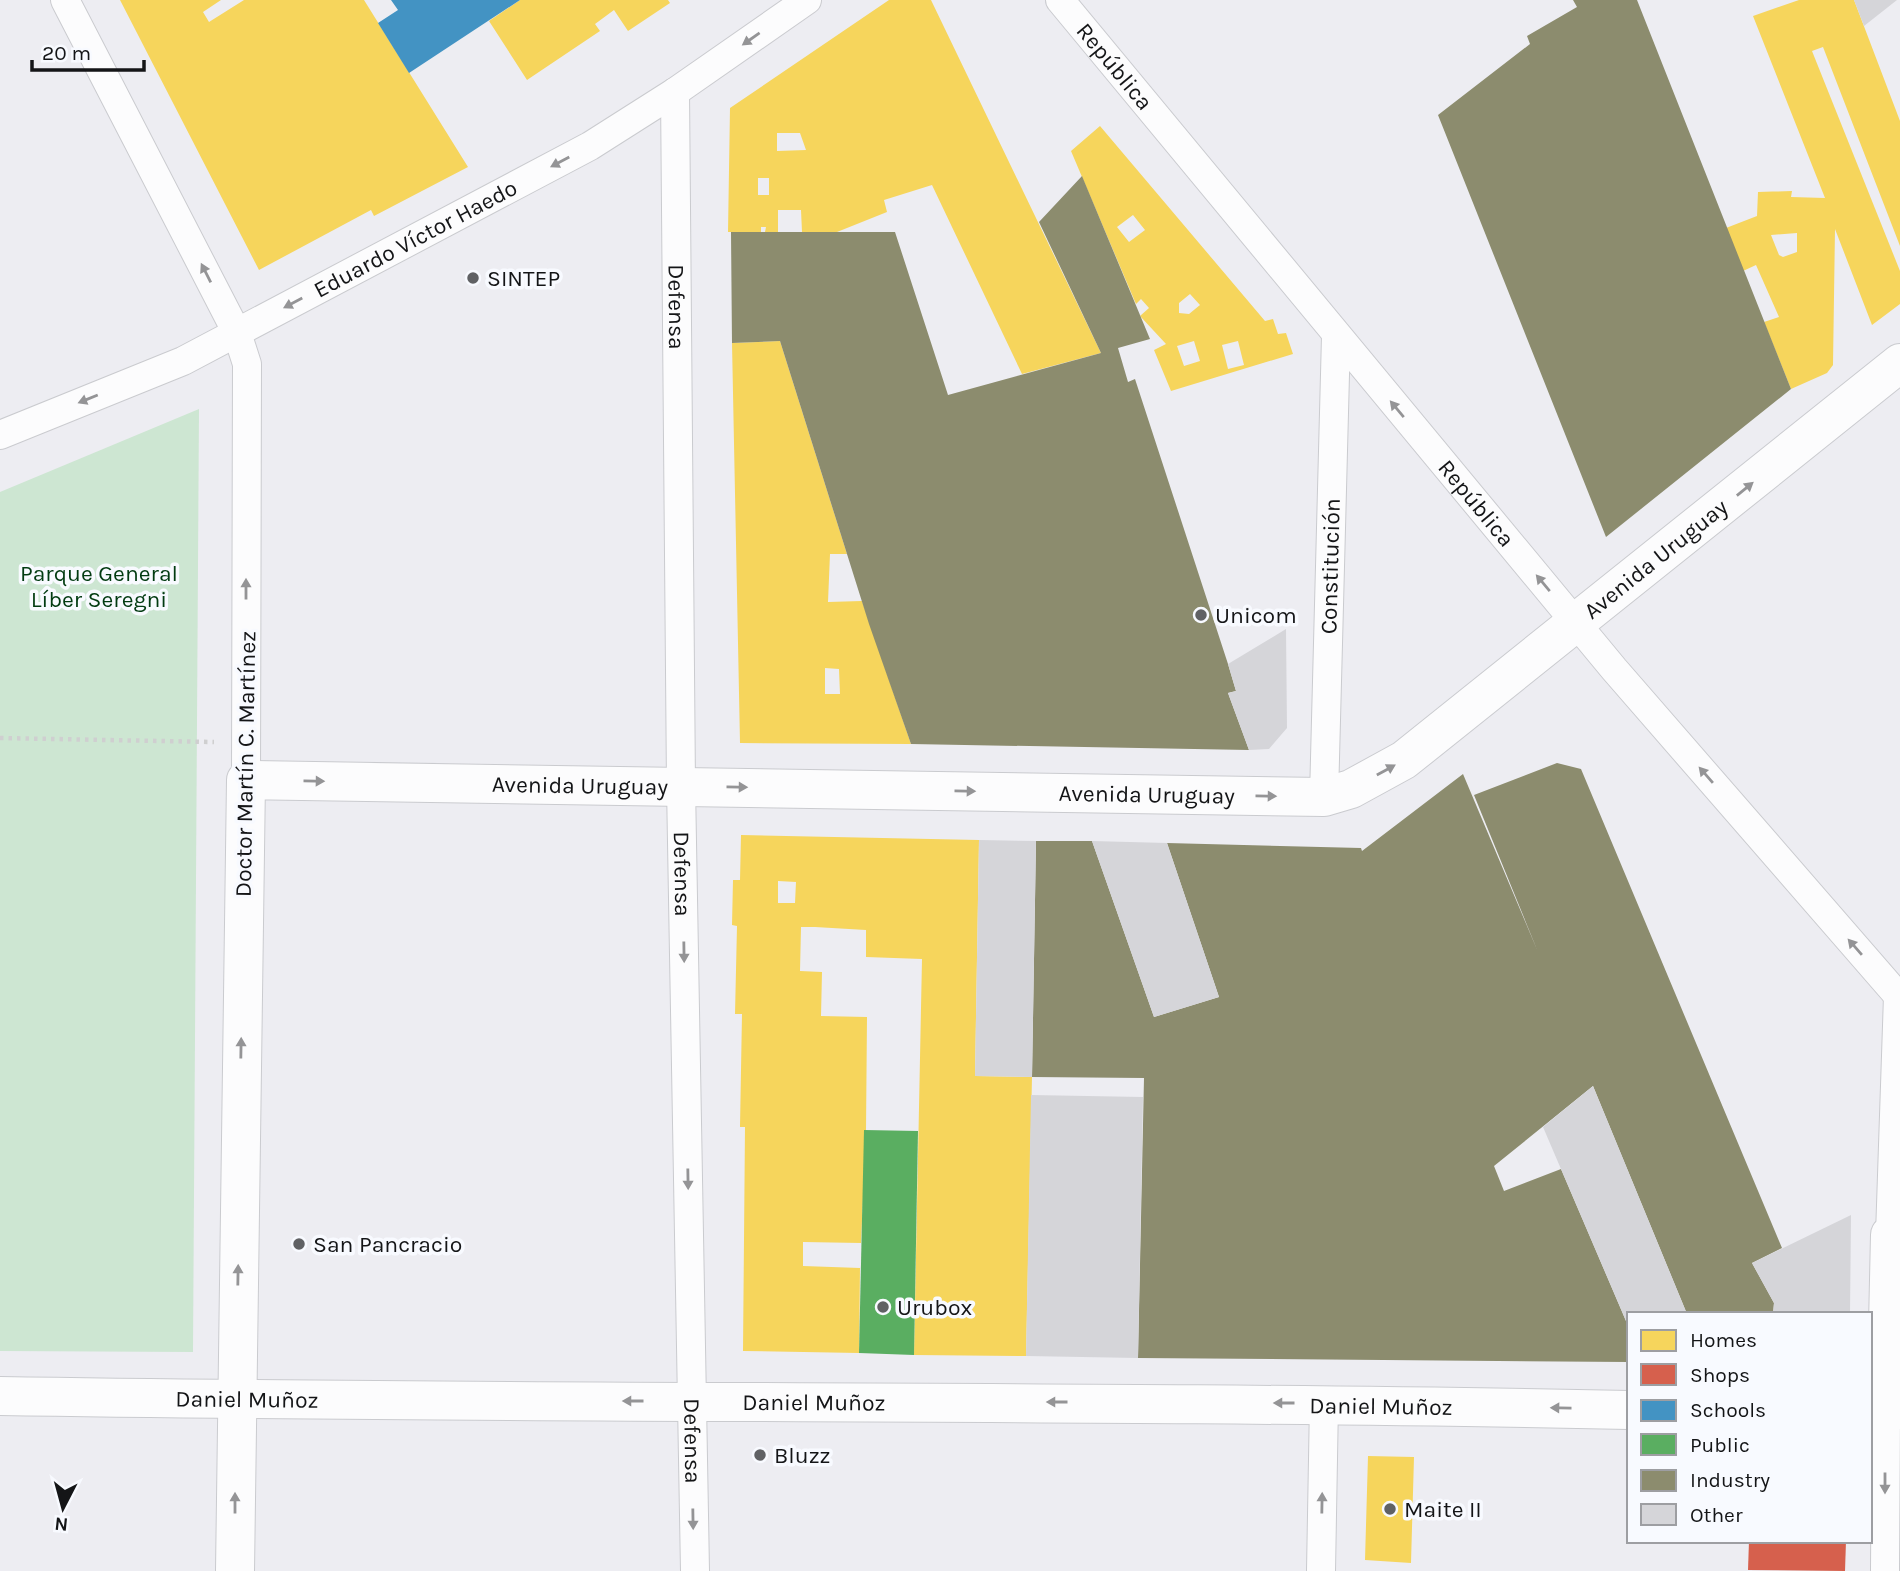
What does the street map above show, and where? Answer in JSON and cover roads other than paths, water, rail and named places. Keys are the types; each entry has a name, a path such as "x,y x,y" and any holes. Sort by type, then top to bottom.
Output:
{"street":[{"name":"Doctor Martín C. Martínez","path":"65,0 237,332 247,364 246,780 235,1571"},
{"name":"Eduardo Víctor Haedo","path":"0,435 183,361 590,146 675,92 807,0"},
{"name":"República","path":"1060,0 1577,624 1899,997"},
{"name":"Defensa","path":"675,92 681,786 695,1571"},
{"name":"Constitución","path":"1324,797 1336,336"},
{"name":"Avenida Uruguay","path":"246,780 1324,797 1351,789 1404,761 1900,363"},
{"path":"1885,1571 1885,1415 1895,1231 1899,997"},
{"name":"Daniel Muñoz","path":"0,1396 236,1400 1324,1403 1627,1410"},
{"path":"1321,1571 1324,1403"}],"place":[{"name":"SINTEP","path":"473,278"},
{"name":"Unicom","path":"1201,615"},
{"name":"San Pancracio","path":"299,1244"},
{"name":"Urubox","path":"883,1307"},
{"name":"Bluzz","path":"760,1455"},
{"name":"Maite II","path":"1390,1509"}],"park label":[{"name":"Parque General Líber Seregni","path":"99,586"}]}
